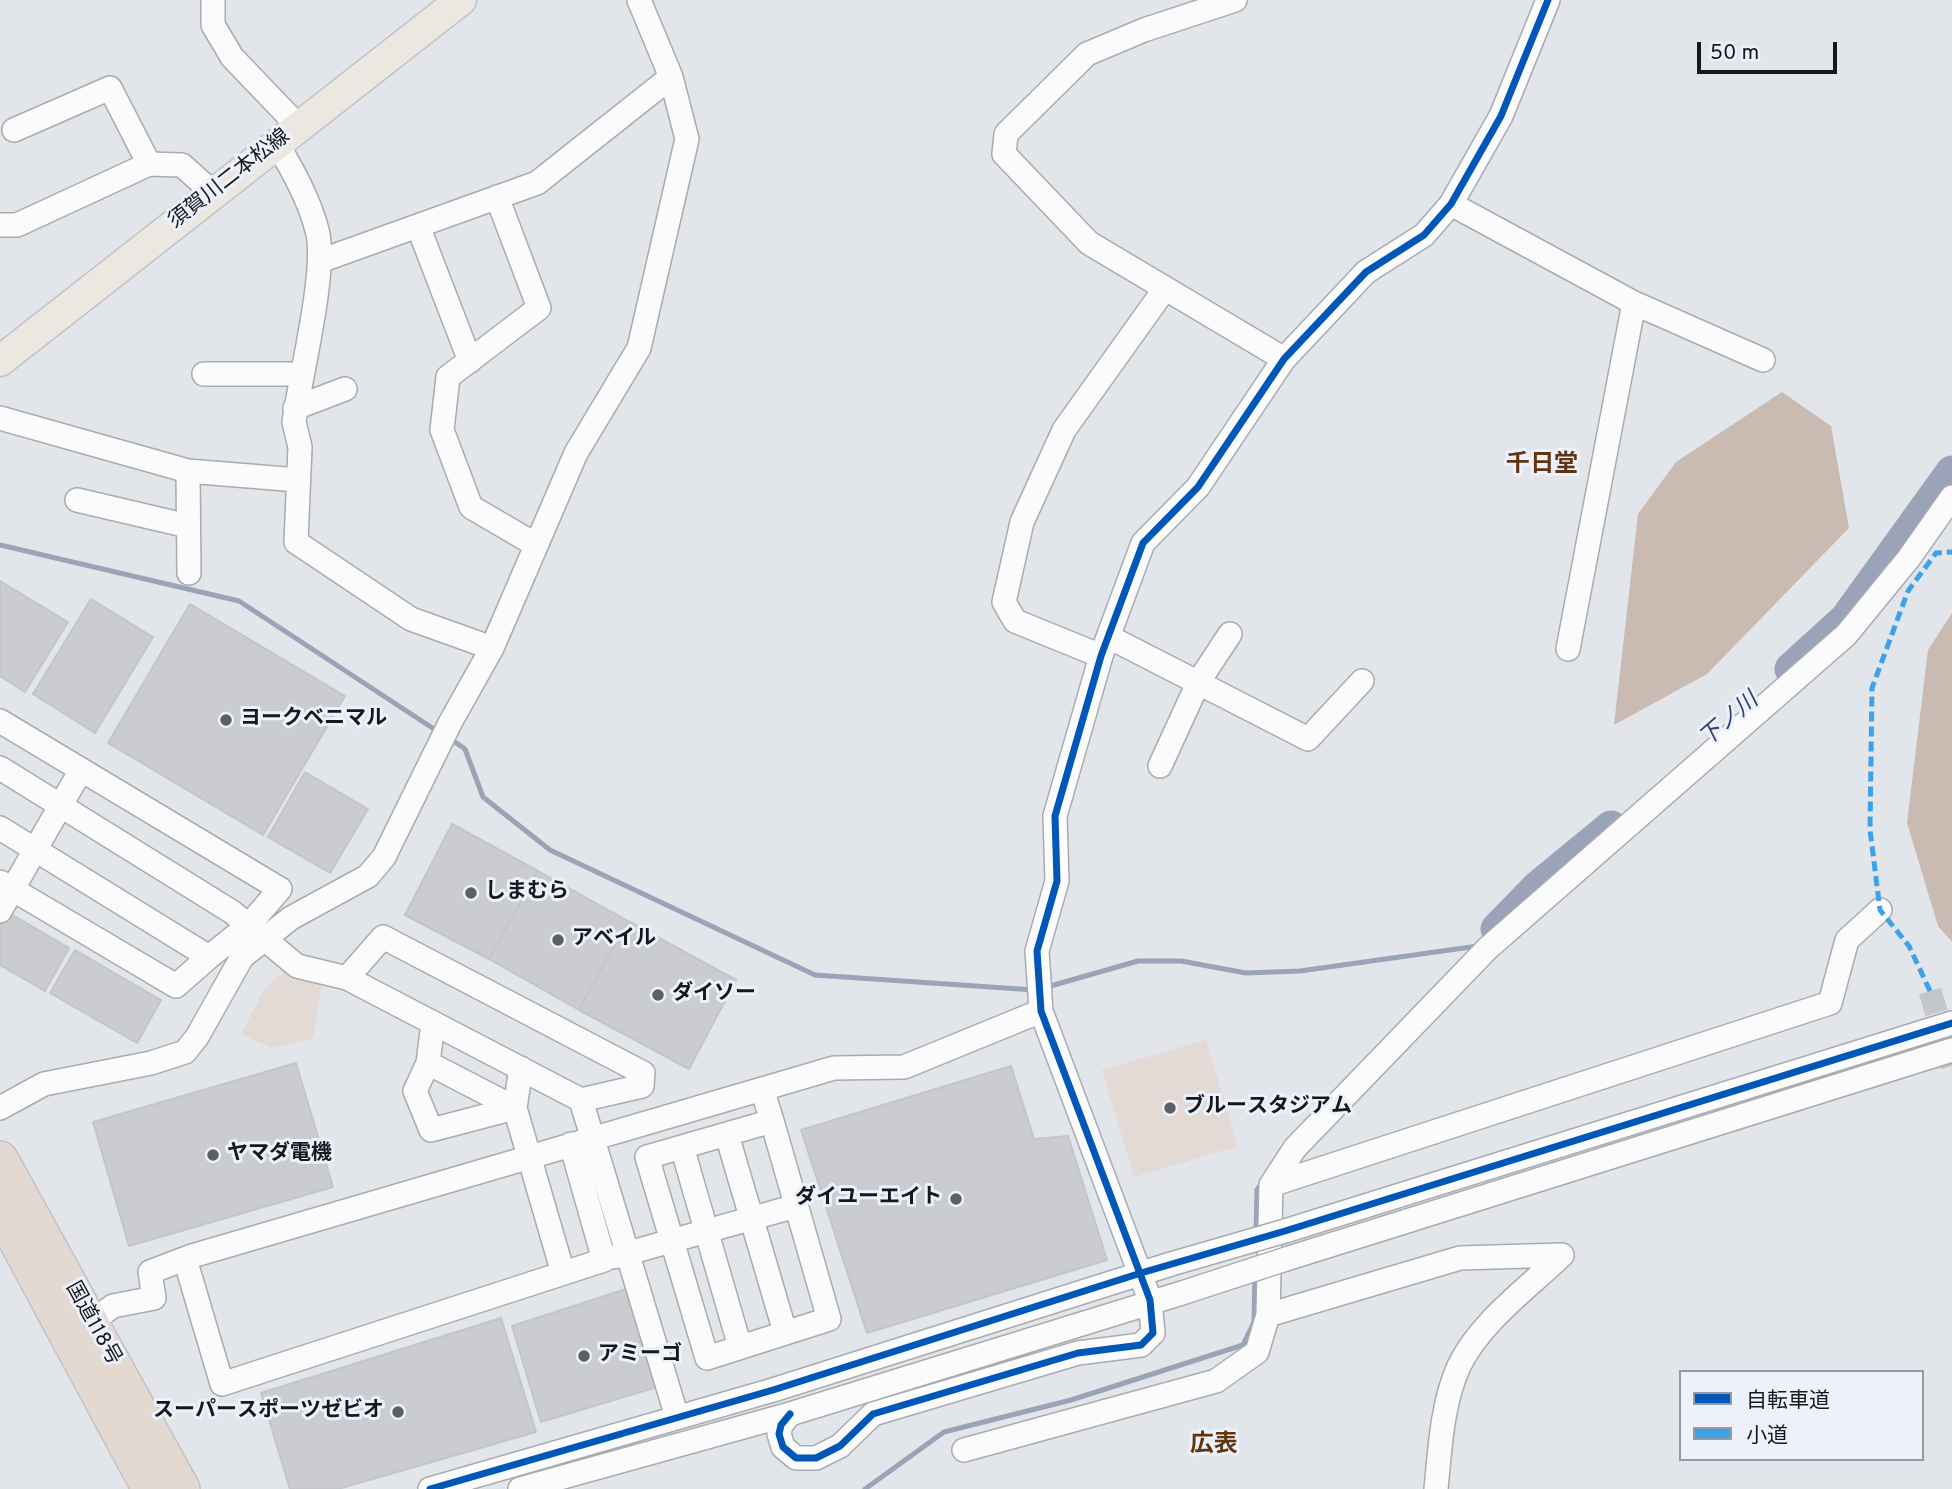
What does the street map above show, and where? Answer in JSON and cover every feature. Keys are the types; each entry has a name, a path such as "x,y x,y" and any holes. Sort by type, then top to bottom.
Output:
{"highway":[{"name":"国道118号","path":"0,1159 182,1489"},
{"name":"国道118号","path":"0,1210 150,1489"}],"main road":[{"name":"須賀川二本松線","path":"0,361 460,0"}],"street":[{"path":"213,0 213,25 232,57 287,134 293,171 318,231 320,261 293,422 300,447 296,542 411,619 492,648"},
{"path":"7,886 176,986 209,957 256,932 291,918 368,876 384,857 450,723 492,648 576,453 639,348 687,139 671,77 639,0"},
{"path":"1236,0 1144,30 1087,54 1006,134 1004,154 1089,243 1284,359"},
{"path":"790,1415 781,1425 779,1434 783,1447 796,1458 816,1458 840,1446 873,1414 1078,1353 1141,1345 1153,1333 1150,1300 1141,1273 1041,1011 1037,951 1057,881 1055,816 1105,647 1143,543 1198,486 1284,359 1366,272 1424,235 1451,204 1501,117 1548,0"},
{"path":"320,261 537,183 671,77"},
{"path":"14,130 110,88 149,164"},
{"path":"0,225 17,225 149,164 182,165 213,193"},
{"path":"496,197 538,308 448,377 442,430 471,507 536,545"},
{"path":"1451,204 1634,303 1762,360"},
{"path":"418,226 470,360"},
{"path":"1164,290 1065,430 1022,522 1004,602 1014,621 1105,647 1199,681 1308,739 1362,681"},
{"path":"1568,649 1634,303"},
{"path":"204,374 300,374"},
{"path":"295,408 345,389"},
{"path":"0,418 188,471 298,480"},
{"path":"188,471 188,573"},
{"path":"964,1450 1216,1381 1257,1352 1268,1315 1271,1185 1295,1148 1488,948 1846,635 1909,558 1952,497"},
{"path":"77,500 188,526"},
{"path":"1160,766 1199,681 1230,634"},
{"path":"0,721 280,890 197,1037 184,1052 151,1063 44,1084 0,1108"},
{"path":"0,768 256,932 297,966 347,978 581,1100 642,1086 643,1073 383,937 347,978"},
{"path":"0,911 7,886 36,850 81,770"},
{"path":"0,828 209,957"},
{"path":"1271,1185 1830,1003 1847,940 1880,910"},
{"path":"91,1322 113,1306 154,1298 150,1272 185,1259 834,1068 904,1067 1041,1011"},
{"path":"433,1023 428,1063 415,1091 431,1130 515,1108"},
{"path":"429,1489 677,1417 1285,1231 1952,1023"},
{"path":"520,1489 790,1415 1952,1050"},
{"path":"428,1063 515,1108"},
{"path":"521,1069 515,1108 563,1273"},
{"path":"762,1089 772,1121 829,1320 707,1358 647,1157 772,1121"},
{"path":"581,1100 582,1141 604,1260"},
{"path":"727,1135 785,1332"},
{"path":"582,1141 628,1253 677,1417"},
{"path":"682,1147 740,1347"},
{"path":"185,1259 222,1384 604,1260 796,1206"},
{"path":"1268,1315 1460,1258 1562,1255 1476,1339 1459,1367 1448,1404 1436,1489"}],"shaded area":[{"path":"1782,392 1831,426 1849,528 1707,674 1614,725 1638,514 1676,462"},
{"path":"1952,613 1952,942 1938,926 1907,823 1928,650"},
{"path":"287,970 321,984 314,1038 272,1048 241,1034 265,988"},
{"name":"ブルースタジアム","path":"1206,1040 1238,1146 1134,1177 1102,1070"}],"building":[{"path":"0,581 68,622 25,692 0,676"},
{"path":"91,599 153,637 95,733 33,694"},
{"name":"ヨークベニマル","path":"190,604 345,696 263,835 108,743"},
{"path":"305,772 368,809 330,873 268,837"},
{"name":"しまむら","path":"452,824 538,871 489,959 405,915"},
{"name":"アベイル","path":"538,871 628,921 579,1010 489,959"},
{"path":"4,910 69,948 45,991 0,965 0,917"},
{"name":"ダイソー","path":"628,921 736,980 689,1069 579,1010"},
{"path":"75,950 161,1000 137,1043 50,993"},
{"name":"ヤマダ電機","path":"296,1063 333,1187 129,1246 93,1122"},
{"name":"ダイユーエイト","path":"1011,1066 1034,1139 1068,1136 1107,1260 867,1333 801,1130"},
{"name":"アミーゴ","path":"626,1289 657,1387 541,1422 512,1326"},
{"name":"スーパースポーツゼビオ","path":"501,1318 536,1432 338,1489 290,1489 261,1393"}],"waterway":[{"name":"下ノ川","path":"1791,669 1846,619 1952,472"},
{"path":"0,545 239,601 440,733"},
{"path":"449,738 465,749 483,797 550,850 815,975 1034,990"},
{"name":"下ノ川","path":"1497,929 1538,887 1611,827"},
{"path":"1047,987 1138,961 1181,961 1246,973 1300,971 1478,946"},
{"path":"1256,1233 1257,1190 1263,1181"},
{"path":"865,1489 944,1432 1071,1400 1243,1345 1254,1322 1255,1274"}],"tunnel":[{"path":"1930,991 1952,1066"}],"marked path":[{"path":"1930,991 1909,946 1880,910 1870,830 1872,688 1908,591 1936,553 1952,552"}],"cycle path":[{"path":"790,1414 781,1425 779,1434 783,1447 796,1458 816,1458 840,1446 873,1414 1078,1353 1141,1345 1153,1333 1150,1300 1041,1011 1037,951 1057,881 1055,816 1101,656 1143,543 1198,487 1284,359 1366,272 1424,235 1451,204 1501,116 1548,0"},
{"path":"430,1489 773,1390 1141,1273 1285,1231 1952,1023"}],"place":[{"name":"ヨークベニマル","path":"226,720"},
{"name":"しまむら","path":"471,893"},
{"name":"アベイル","path":"558,940"},
{"name":"ダイソー","path":"658,995"},
{"name":"ブルースタジアム","path":"1170,1108"},
{"name":"ヤマダ電機","path":"213,1155"},
{"name":"ダイユーエイト","path":"956,1199"},
{"name":"アミーゴ","path":"584,1356"},
{"name":"スーパースポーツゼビオ","path":"398,1412"}],"district":[{"name":"千日堂","path":"1542,466"},
{"name":"広表","path":"1214,1446"}]}
